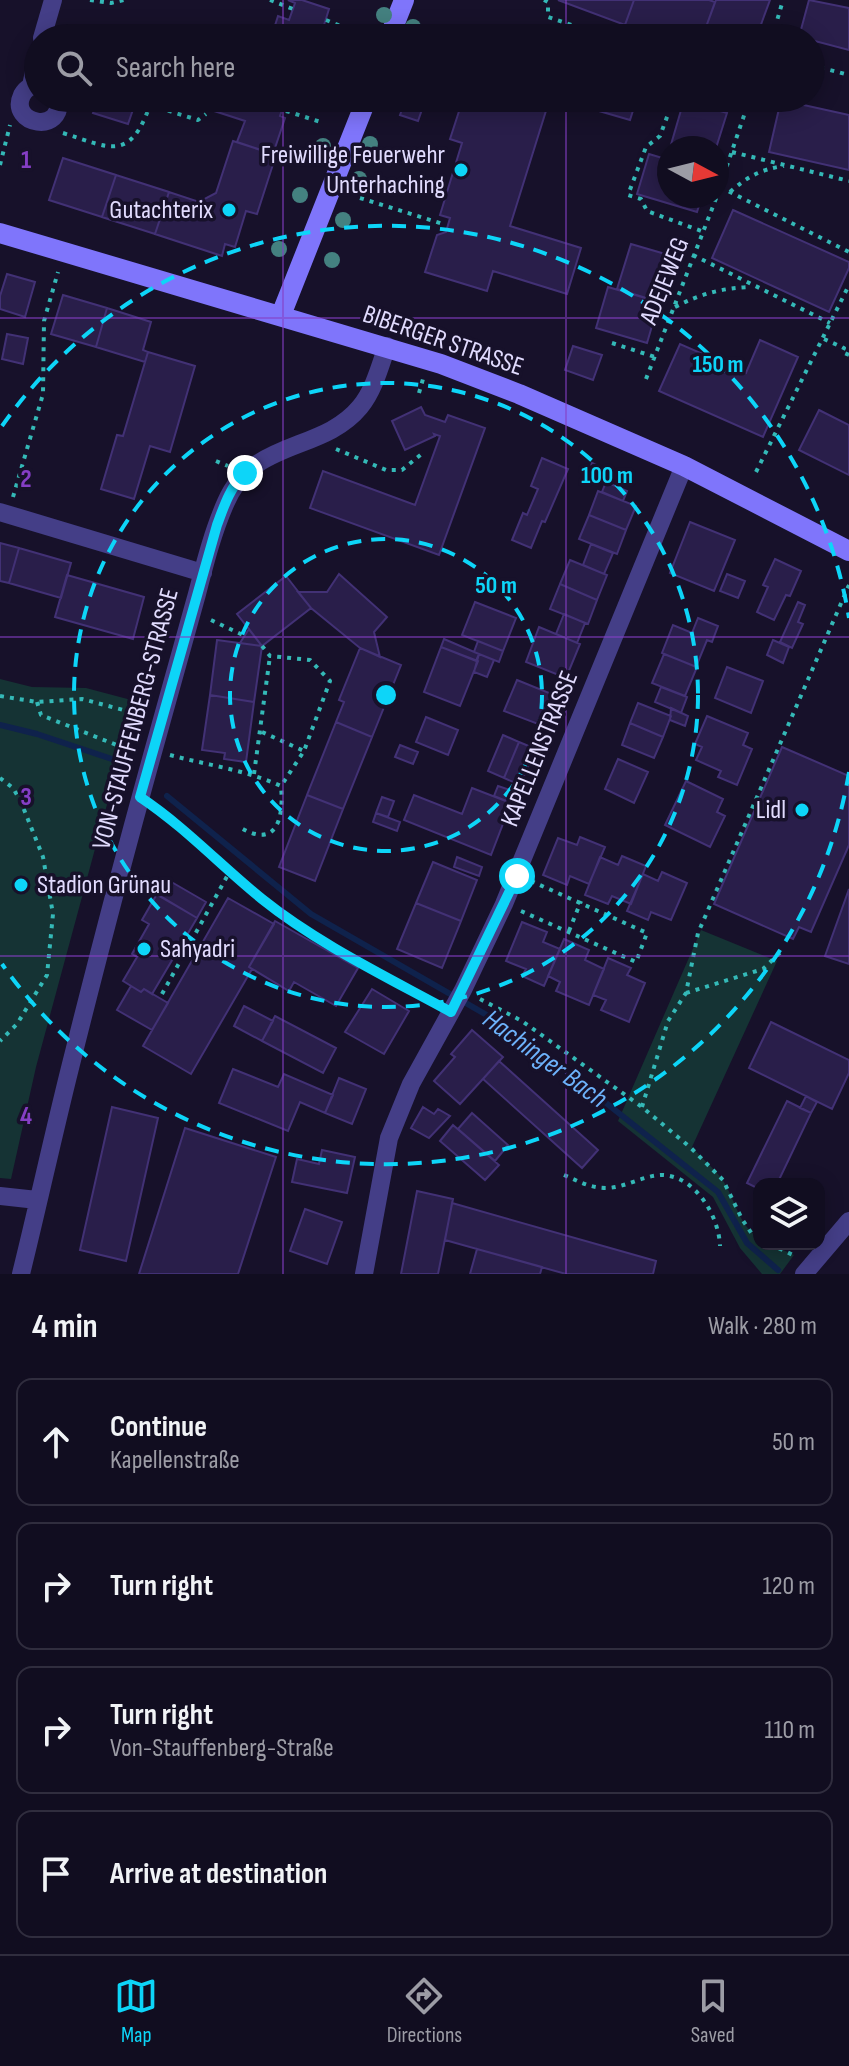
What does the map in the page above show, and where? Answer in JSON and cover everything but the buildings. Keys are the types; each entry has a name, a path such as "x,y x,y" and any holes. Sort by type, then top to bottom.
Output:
{"main road":[{"path":"395,24 404,0"},
{"path":"281,315 361,112"},
{"name":"BIBERGER STRASSE","path":"0,233 387,346 519,394 684,466 849,551"}],"street":[{"path":"46,24 53,0"},
{"path":"24,92 20,101 21,110 27,118 37,123 47,121 56,112"},
{"name":"VON-STAUFFENBERG-STRASSE","path":"21,1274 140,797 225,502 237,481 276,452 327,433 352,416 373,386 387,346"},
{"name":"KAPELLENSTRASSE","path":"364,1274 389,1138 411,1084 458,1001 504,904 684,466"},
{"path":"4,514 203,573"},
{"path":"0,1196 37,1200"},
{"path":"807,1270 849,1221"}],"path":[{"path":"90,0 111,3 124,0"},
{"path":"270,0 293,9"},
{"path":"544,0 548,2 548,17 568,24"},
{"path":"776,24 783,0"},
{"path":"825,69 849,75"},
{"path":"0,165 9,126 21,110"},
{"path":"47,121 56,130 105,147 121,146 132,140 147,112"},
{"path":"172,112 198,120 206,114"},
{"path":"289,112 324,123"},
{"path":"669,112 660,136 646,147 628,195 641,199 647,211 704,232"},
{"name":"ADEJEWEG","path":"729,161 745,112"},
{"path":"732,152 849,181"},
{"path":"788,165 767,168 748,177 730,192 849,252"},
{"path":"360,198 443,224"},
{"name":"ADEJEWEG","path":"646,379 713,208"},
{"path":"692,255 830,323"},
{"path":"756,472 849,285"},
{"path":"672,308 698,295 728,288 753,287"},
{"path":"4,514 43,394 44,321 53,291"},
{"path":"823,338 844,348 842,352 849,355"},
{"path":"612,343 655,357"},
{"path":"327,433 338,452 386,470 402,470 424,452"},
{"path":"642,1107 668,1021 686,993 698,933 849,585"},
{"path":"211,620 245,636"},
{"path":"254,774 270,656 262,646"},
{"path":"238,826 252,835 261,836 275,827 282,817 281,786 304,751 330,681 310,660 270,656"},
{"path":"0,696 37,702 82,699 161,721"},
{"path":"37,702 41,715 124,748 153,751 254,774 281,786"},
{"path":"261,732 304,751"},
{"path":"0,778 13,788 21,802 43,857 53,914 47,975 17,1024 0,1041"},
{"path":"140,797 164,813 263,900 305,931 458,1001 522,1021 642,1107 691,1148 723,1180 753,1235"},
{"path":"162,994 230,871"},
{"path":"504,904 636,962 647,933 537,884"},
{"path":"569,931 581,901"},
{"path":"686,993 763,969 784,949"},
{"path":"564,1175 590,1187 609,1188 660,1175 680,1178 710,1210 719,1230 720,1246"},
{"path":"779,1250 807,1270"}],"green space":[{"path":"0,679 32,687 86,688 135,701 36,1067 11,1179 0,1178"},
{"path":"701,930 777,961 692,1147 722,1179 741,1219 753,1234 753,1250 783,1250 794,1255 780,1274 762,1274 740,1248 713,1197 618,1121"}],"waterway":[{"name":"Hachinger Bach","path":"0,725 121,762"},
{"name":"Hachinger Bach","path":"167,796 311,914 518,1033 718,1192 747,1243 778,1270"}],"place":[{"name":"Freiwillige Feuerwehr Unterhaching","path":"461,170"},
{"name":"Gutachterix","path":"229,210"},
{"name":"Lidl","path":"802,810"},
{"name":"Stadion Grünau","path":"21,885"},
{"name":"Sahyadri","path":"144,949"}],"route":[{"path":"245,473 225,502 217,525 140,797 164,813 263,900 305,931 451,1012 517,876"}]}
